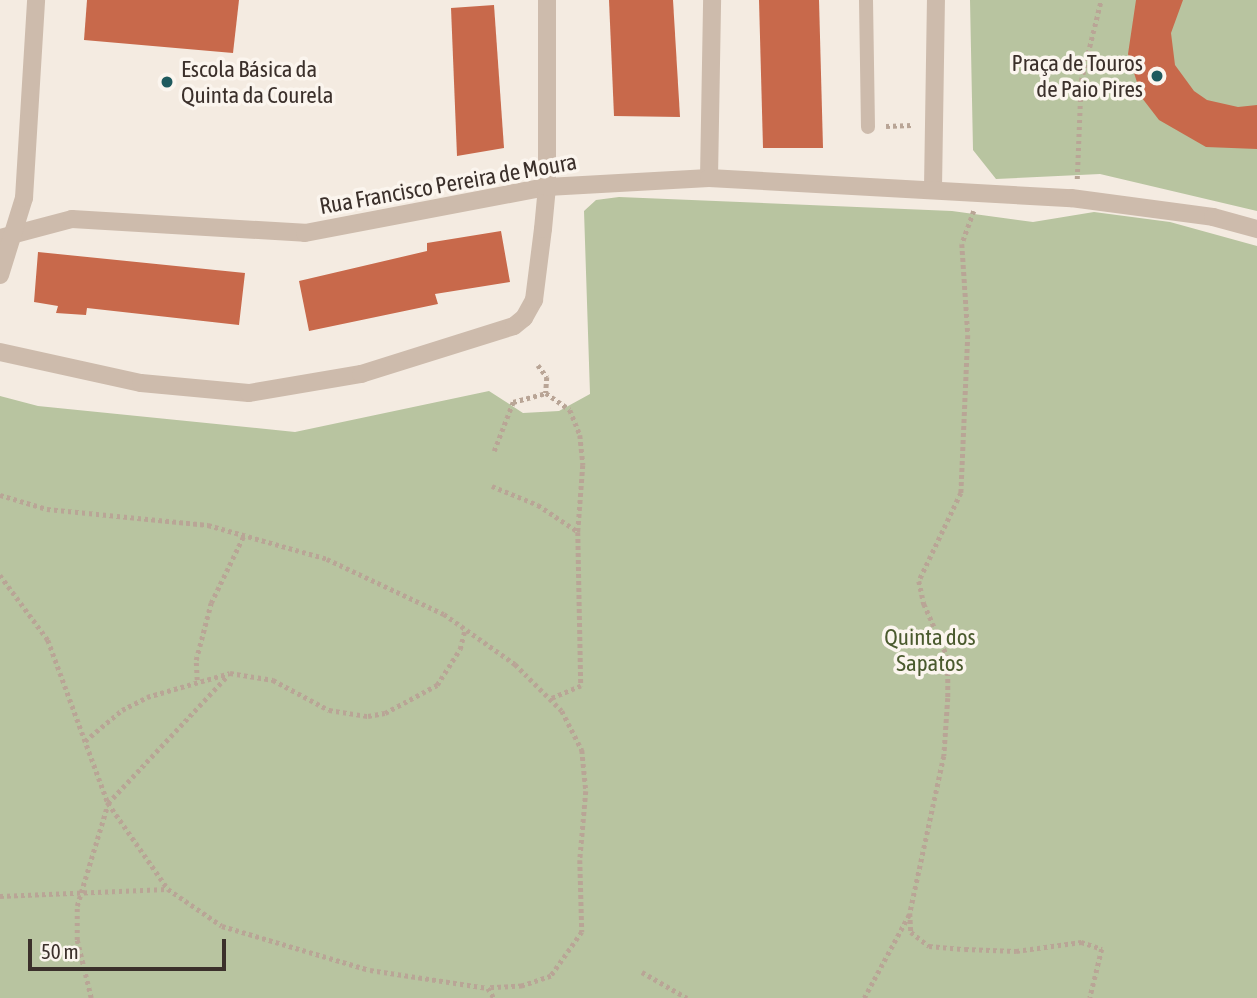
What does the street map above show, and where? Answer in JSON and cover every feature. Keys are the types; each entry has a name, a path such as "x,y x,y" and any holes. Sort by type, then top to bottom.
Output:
{"street":[{"path":"0,275 7,236 24,198 36,0"},
{"path":"0,352 141,383 217,392 281,390 402,362 495,334 524,318 537,289 547,187 547,0"},
{"path":"709,178 712,0"},
{"path":"933,187 936,0"},
{"name":"Rua Francisco Pereira de Moura","path":"7,236 72,219 305,233 547,187 709,178 933,187 1078,198 1213,217 1257,229"}],"lane":[{"path":"866,0 868,127"}],"path":[{"path":"1078,198 1081,81 1101,0"},
{"path":"868,127 934,124"},
{"path":"982,191 962,244 968,335 961,493 919,581 948,658 948,698 944,756 910,913 911,932 929,946 1016,951 1081,942 1102,949 1090,998"},
{"path":"538,365 547,377 546,393"},
{"path":"494,451 513,402 546,393"},
{"path":"546,393 570,410 580,435 578,531 581,686 550,699"},
{"path":"492,486 538,505 578,531"},
{"path":"0,495 47,509 152,516 244,535 327,559 444,614 515,664 562,711 582,750 587,811 580,860 582,932 551,976 522,986 488,988 370,970 306,954 222,926 168,889 108,803 48,640 0,575"},
{"path":"197,681 196,660 211,603 244,535"},
{"path":"85,741 122,710 197,681 230,673 273,680 329,710 369,716 385,713 437,685 460,649 465,629"},
{"path":"91,998 77,940 81,891 108,803 230,673"},
{"path":"0,897 81,891 168,889"},
{"path":"864,998 910,913"},
{"path":"642,972 687,998"},
{"path":"488,988 494,998"}],"green space":[{"path":"970,0 1257,0 1257,211 1100,174 996,179 973,150"},
{"name":"Quinta dos Sapatos","path":"619,197 952,211 1033,222 1094,212 1170,222 1257,246 1257,998 0,998 0,396 38,406 295,432 489,391 523,413 559,411 590,394 584,211 596,200"}],"building":[{"path":"87,0 239,0 233,53 84,40"},
{"path":"609,0 673,0 680,117 614,116"},
{"path":"759,0 819,0 823,148 763,148"},
{"name":"Praça de Touros de Paio Pires","path":"1136,0 1183,0 1171,33 1175,65 1194,91 1207,100 1238,107 1257,105 1257,149 1206,147 1159,120 1142,98 1128,54"},
{"path":"494,5 504,148 457,156 451,8"},
{"path":"501,231 510,282 435,294 438,304 309,331 299,281 427,251 427,243"},
{"path":"38,252 245,273 239,325 87,308 86,315 56,313 58,306 34,302"}],"place":[{"name":"Praça de Touros de Paio Pires","path":"1157,76"},
{"name":"Escola Básica da Quinta da Courela","path":"167,82"}]}
